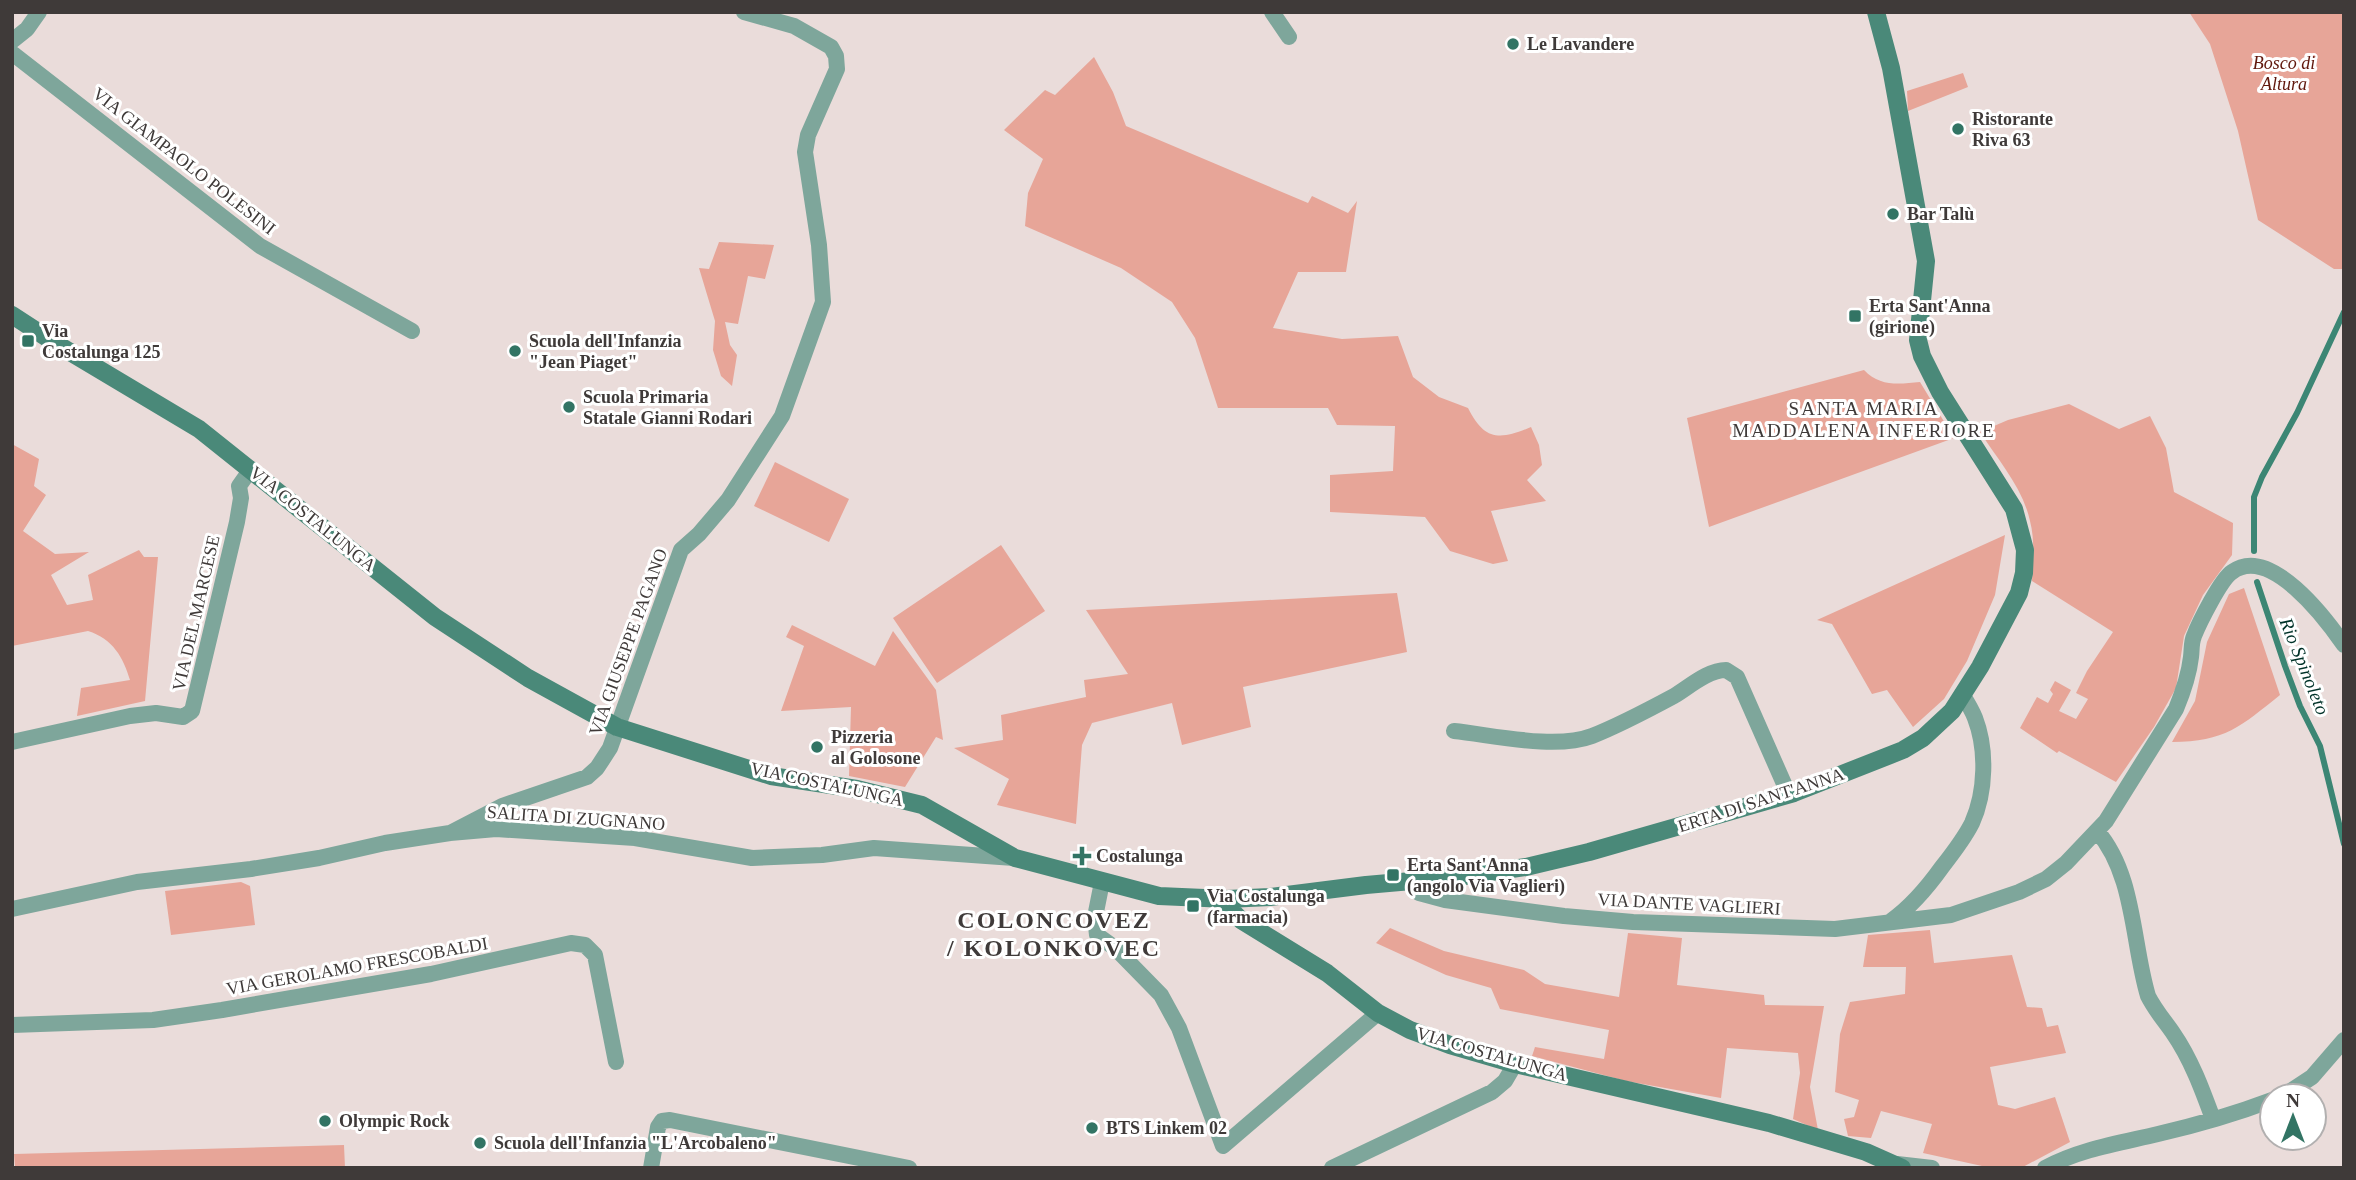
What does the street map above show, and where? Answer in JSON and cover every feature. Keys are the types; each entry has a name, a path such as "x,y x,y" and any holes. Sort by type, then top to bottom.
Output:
{"street":[{"path":"12,41 27,29 39,12"},
{"name":"VIA GIUSEPPE PAGANO","path":"450,833 502,806 587,776 597,768 610,748 681,550 699,534 728,500 782,416 823,302 819,245 805,152 808,135 837,69 836,56 831,47 804,31 744,12"},
{"path":"1272,12 1289,37"},
{"name":"ERTA DI SANT'ANNA","path":"1227,899 1410,882 1525,867 1563,858 1789,795 1903,750 1952,711 2001,631 2019,593 2024,573 2025,550 2014,509 2004,490 1940,392 1922,356 1917,328 1924,285 1925,251 1892,68 1876,12"},
{"name":"VIA GIAMPAOLO POLESINI","path":"12,53 260,246 412,331"},
{"name":"VIA COSTALUNGA","path":"12,315 55,344 199,429 435,617 528,678 617,727 771,776 857,789 922,805 1015,858 1159,896 1227,899 1231,910 1241,920 1327,973 1378,1013 1410,1030 1515,1064 1769,1123 1866,1152 1900,1166"},
{"name":"VIA DEL MARCESE","path":"12,742 130,716 156,713 183,717 192,711 237,522 242,498 239,486 251,469"},
{"name":"VIA DANTE VAGLIERI","path":"1410,882 1419,893 1445,900 1620,921 1835,929 1951,915 2019,892 2046,879 2066,863 2106,821 2176,709 2184,691 2192,656 2192,640 2206,611 2232,572 2246,566 2264,569 2290,583 2321,614 2344,645"},
{"path":"1454,731 1544,741 1569,741 1591,737 1713,673 1726,670 1737,677 1789,795"},
{"path":"1889,923 1910,908 1928,887 1962,841 1973,820 1979,801 1983,765 1982,744 1975,716 1962,694"},
{"name":"SALITA DI ZUGNANO","path":"12,909 137,882 251,869 319,858 385,843 496,829 635,838 752,858 822,855 874,848 1015,858"},
{"path":"2097,831 2109,845 2122,878 2148,996 2187,1058 2213,1119"},
{"path":"1102,881 1095,917 1097,935 1115,948 1160,995 1179,1028 1223,1146 1378,1013"},
{"name":"VIA GEROLAMO FRESCOBALDI","path":"12,1025 153,1020 222,1010 431,974 571,943 585,945 595,956 616,1062"},
{"path":"2304,1082 2312,1077 2344,1040"},
{"path":"1332,1168 1492,1092 1505,1081 1515,1064"},
{"path":"2045,1168 2062,1159 2096,1148 2213,1119 2258,1105"},
{"path":"651,1168 658,1127 662,1121 670,1120 909,1168"},
{"path":"1900,1166 1932,1168"}],"green space":[{"name":"Bosco di Altura","path":"2189,12 2344,12 2344,269 2334,269 2258,220 2238,131 2210,44"},
{"path":"1094,57 1113,92 1126,126 1308,203 1312,196 1348,213 1357,201 1346,272 1298,272 1273,328 1342,339 1398,336 1413,377 1439,397 1468,408 1474,419 1487,432 1501,436 1531,427 1539,445 1542,465 1527,480 1546,501 1491,511 1508,561 1493,564 1450,551 1425,517 1330,512 1330,475 1393,471 1395,426 1337,425 1328,408 1218,408 1195,338 1172,302 1121,268 1025,226 1028,193 1043,159 1004,130 1045,90 1055,95"},
{"path":"1963,73 1968,87 1908,111 1907,91"},
{"path":"719,242 774,245 765,279 748,276 738,324 725,322 730,345 737,355 732,386 721,376 713,350 715,321 699,268 709,269"},
{"path":"1864,370 1883,382 1920,382 1954,438 1709,527 1687,418"},
{"path":"2069,404 2119,429 2150,416 2166,448 2174,492 2233,523 2232,555 2203,595 2184,636 2176,688 2154,727 2116,782 2059,751 2057,753 2020,728 2037,697 2048,703 2055,681 2071,690 2059,711 2076,719 2088,699 2076,693 2113,632 2032,581 2033,536 2027,509 2009,475 1980,432 2008,420"},
{"path":"12,444 39,459 34,486 46,495 23,531 55,554 89,552 51,575 67,605 93,600 88,575 139,550 144,557 158,557 145,701 77,716 81,688 130,680 116,650 97,634 88,631 12,646"},
{"path":"775,462 849,499 829,542 754,506"},
{"path":"2005,535 1995,595 1967,661 1944,699 1913,727 1887,690 1872,694 1832,624 1817,620"},
{"path":"1001,545 1045,611 937,683 893,618"},
{"path":"2244,588 2280,695 2231,730 2206,739 2172,742 2195,701 2207,642 2229,594"},
{"path":"1397,593 1407,652 1243,687 1251,727 1182,745 1172,703 1092,723 1082,745 1076,824 997,805 1009,779 954,748 1003,740 1001,715 1086,697 1084,680 1128,674 1086,610"},
{"path":"792,625 875,666 893,631 936,690 943,740 936,737 905,787 849,776 851,707 781,711 804,646 786,637"},
{"path":"241,882 250,886 255,925 171,935 165,891"},
{"path":"1390,928 1444,951 1524,970 1545,984 1619,997 1628,933 1682,938 1677,985 1764,995 1765,1005 1824,1006 1810,1087 1818,1130 1793,1119 1800,1073 1798,1053 1727,1048 1721,1098 1626,1081 1532,1056 1535,1047 1604,1059 1609,1030 1500,1009 1491,988 1446,975 1376,943"},
{"path":"1930,930 1934,963 2012,955 2027,1007 2042,1008 2047,1027 2058,1025 2066,1053 1990,1067 1998,1105 2015,1109 2055,1097 2070,1142 2021,1168 1982,1166 1923,1153 1932,1124 1881,1111 1871,1138 1848,1136 1844,1119 1854,1117 1859,1100 1835,1092 1840,1034 1850,1002 1905,994 1906,967 1863,967 1868,935"},
{"path":"344,1145 345,1168 12,1168 15,1166 14,1154"}],"waterway":[{"name":"Rio Spinoleto","path":"2254,551 2254,497 2344,312"},
{"name":"Rio Spinoleto","path":"2257,582 2300,706 2320,746 2344,844"}],"place":[{"name":"Le Lavandere","path":"1513,44"},
{"name":"Ristorante Riva 63","path":"1958,129"},
{"name":"Bar Talù","path":"1893,214"},
{"name":"Erta Sant'Anna (girione)","path":"1855,316"},
{"name":"Via Costalunga 125","path":"28,341"},
{"name":"Scuola dell'Infanzia \"Jean Piaget\"","path":"515,351"},
{"name":"Scuola Primaria Statale Gianni Rodari","path":"569,407"},
{"name":"Pizzeria al Golosone","path":"817,747"},
{"name":"Costalunga","path":"1082,856"},
{"name":"Erta Sant'Anna (angolo Via Vaglieri)","path":"1393,875"},
{"name":"Via Costalunga (farmacia)","path":"1193,906"},
{"name":"Olympic Rock","path":"325,1121"},
{"name":"BTS Linkem 02","path":"1092,1128"},
{"name":"Scuola dell'Infanzia \"L'Arcobaleno\"","path":"480,1143"}],"district":[{"name":"SANTA MARIA MADDALENA INFERIORE","path":"1864,419"},
{"name":"COLONCOVEZ / KOLONKOVEC","path":"1054,934"}]}
